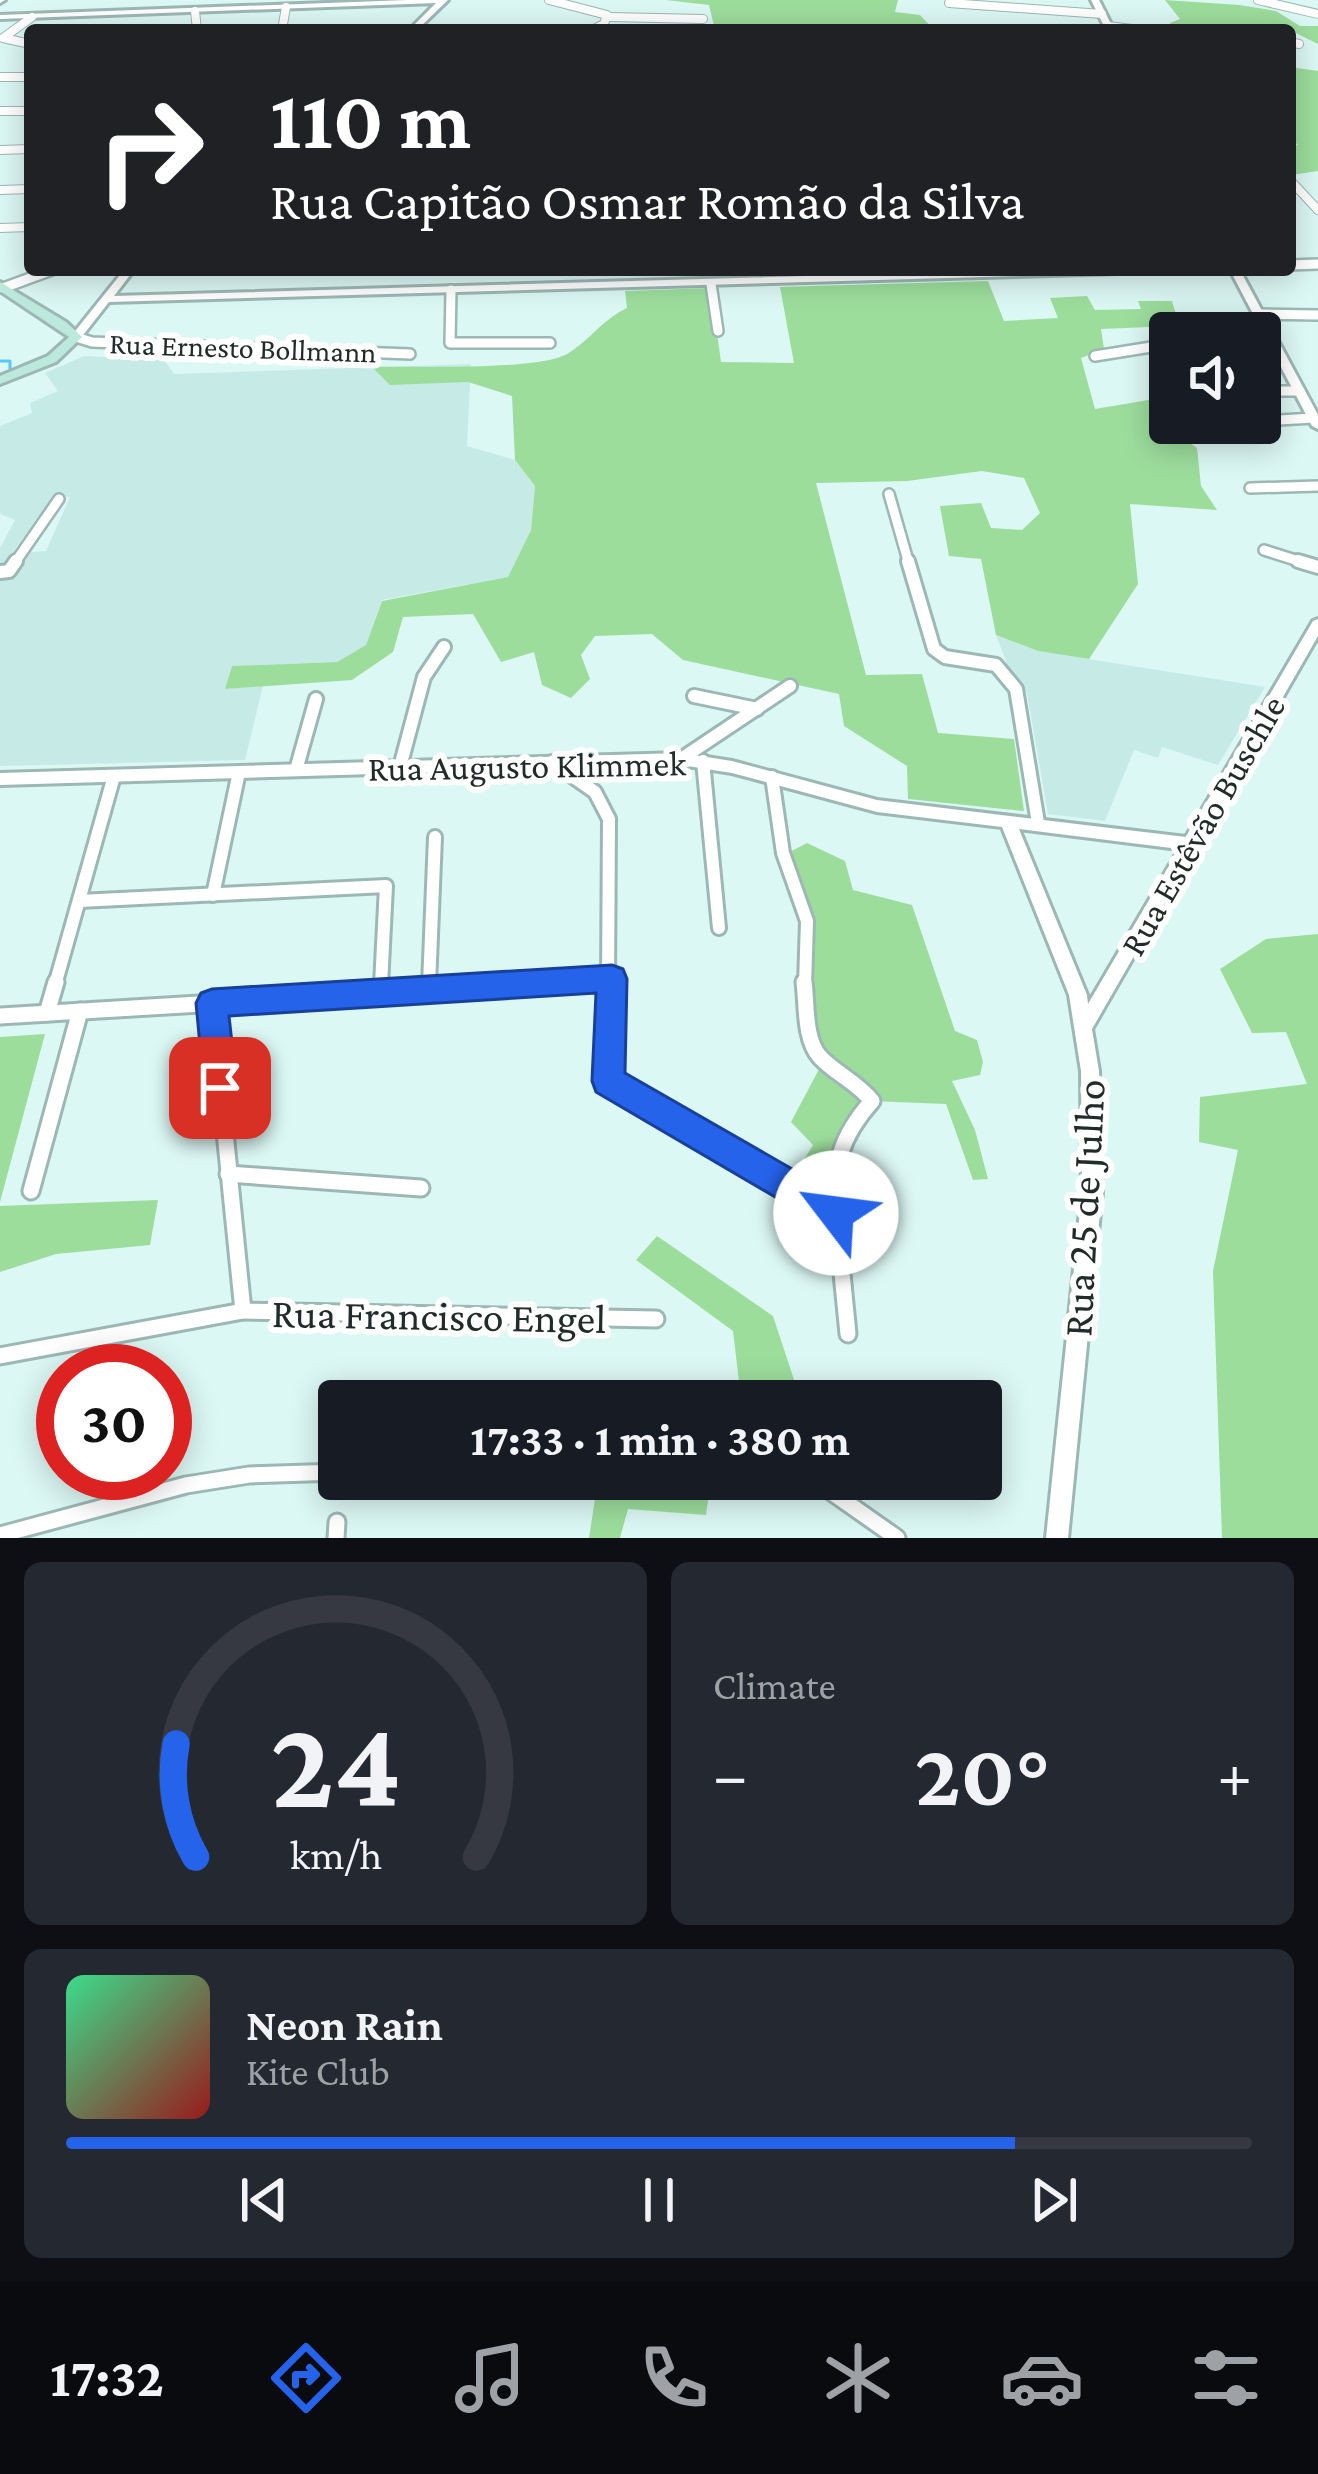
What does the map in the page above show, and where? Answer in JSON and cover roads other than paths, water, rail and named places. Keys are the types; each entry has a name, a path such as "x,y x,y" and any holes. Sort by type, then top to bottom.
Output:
{"main road":[{"path":"0,380 52,359 76,337 67,327 26,307 2,286"}],"street":[{"path":"0,17 185,6 195,10 444,0"},
{"path":"419,24 444,0"},
{"path":"549,0 608,17 703,19"},
{"path":"1095,0 1107,24"},
{"path":"1258,0 1318,14"},
{"path":"949,3 1102,14"},
{"path":"283,24 286,7"},
{"path":"195,10 196,24"},
{"path":"24,43 3,38 32,17"},
{"path":"599,24 608,17"},
{"path":"1296,186 1318,210"},
{"path":"2,286 33,276"},
{"path":"76,337 125,276"},
{"path":"110,299 944,276"},
{"path":"1238,276 1258,312"},
{"path":"711,284 718,332"},
{"path":"451,290 450,343 550,343"},
{"path":"1281,314 1312,315 1318,334"},
{"name":"Rua Ernesto Bollmann","path":"76,337 130,344 410,354"},
{"path":"1095,356 1149,347"},
{"path":"1281,364 1316,422 1281,421"},
{"path":"1281,392 1300,392"},
{"path":"1250,488 1318,486"},
{"path":"890,494 934,649 945,658 996,665 1016,689 1038,824"},
{"path":"0,572 9,571 59,499"},
{"path":"1264,550 1318,567"},
{"name":"Rua Estêvão Buschle","path":"1086,1024 1317,627"},
{"path":"400,766 424,677 444,647"},
{"path":"681,759 790,686"},
{"path":"694,696 757,709"},
{"path":"296,770 316,699"},
{"name":"Rua Augusto Klimmek","path":"0,779 681,759 772,777 877,806 1191,844"},
{"path":"703,761 719,928"},
{"path":"551,762 585,782 608,810 612,979 608,1081 836,1213"},
{"path":"213,896 239,772"},
{"path":"47,1013 115,776"},
{"path":"772,777 783,853 807,920 802,961 811,1041 821,1058 860,1084 872,1101 843,1133 833,1156 848,1334"},
{"name":"Rua 25 de Julho","path":"1006,820 1072,977 1086,1024 1092,1192 1057,1538"},
{"path":"429,990 435,837"},
{"path":"79,901 386,886 382,993"},
{"path":"1072,977 1111,982"},
{"path":"0,1016 612,979"},
{"name":"Rua Francisco Engel","path":"212,1003 244,1311 656,1319"},
{"path":"31,1191 80,1011"},
{"path":"228,1174 422,1188"},
{"path":"0,1356 244,1311"},
{"path":"0,1535 186,1485 249,1475 318,1473"},
{"path":"843,1500 897,1538"}],"waterway":[{"path":"0,361 10,361 10,369"}]}
